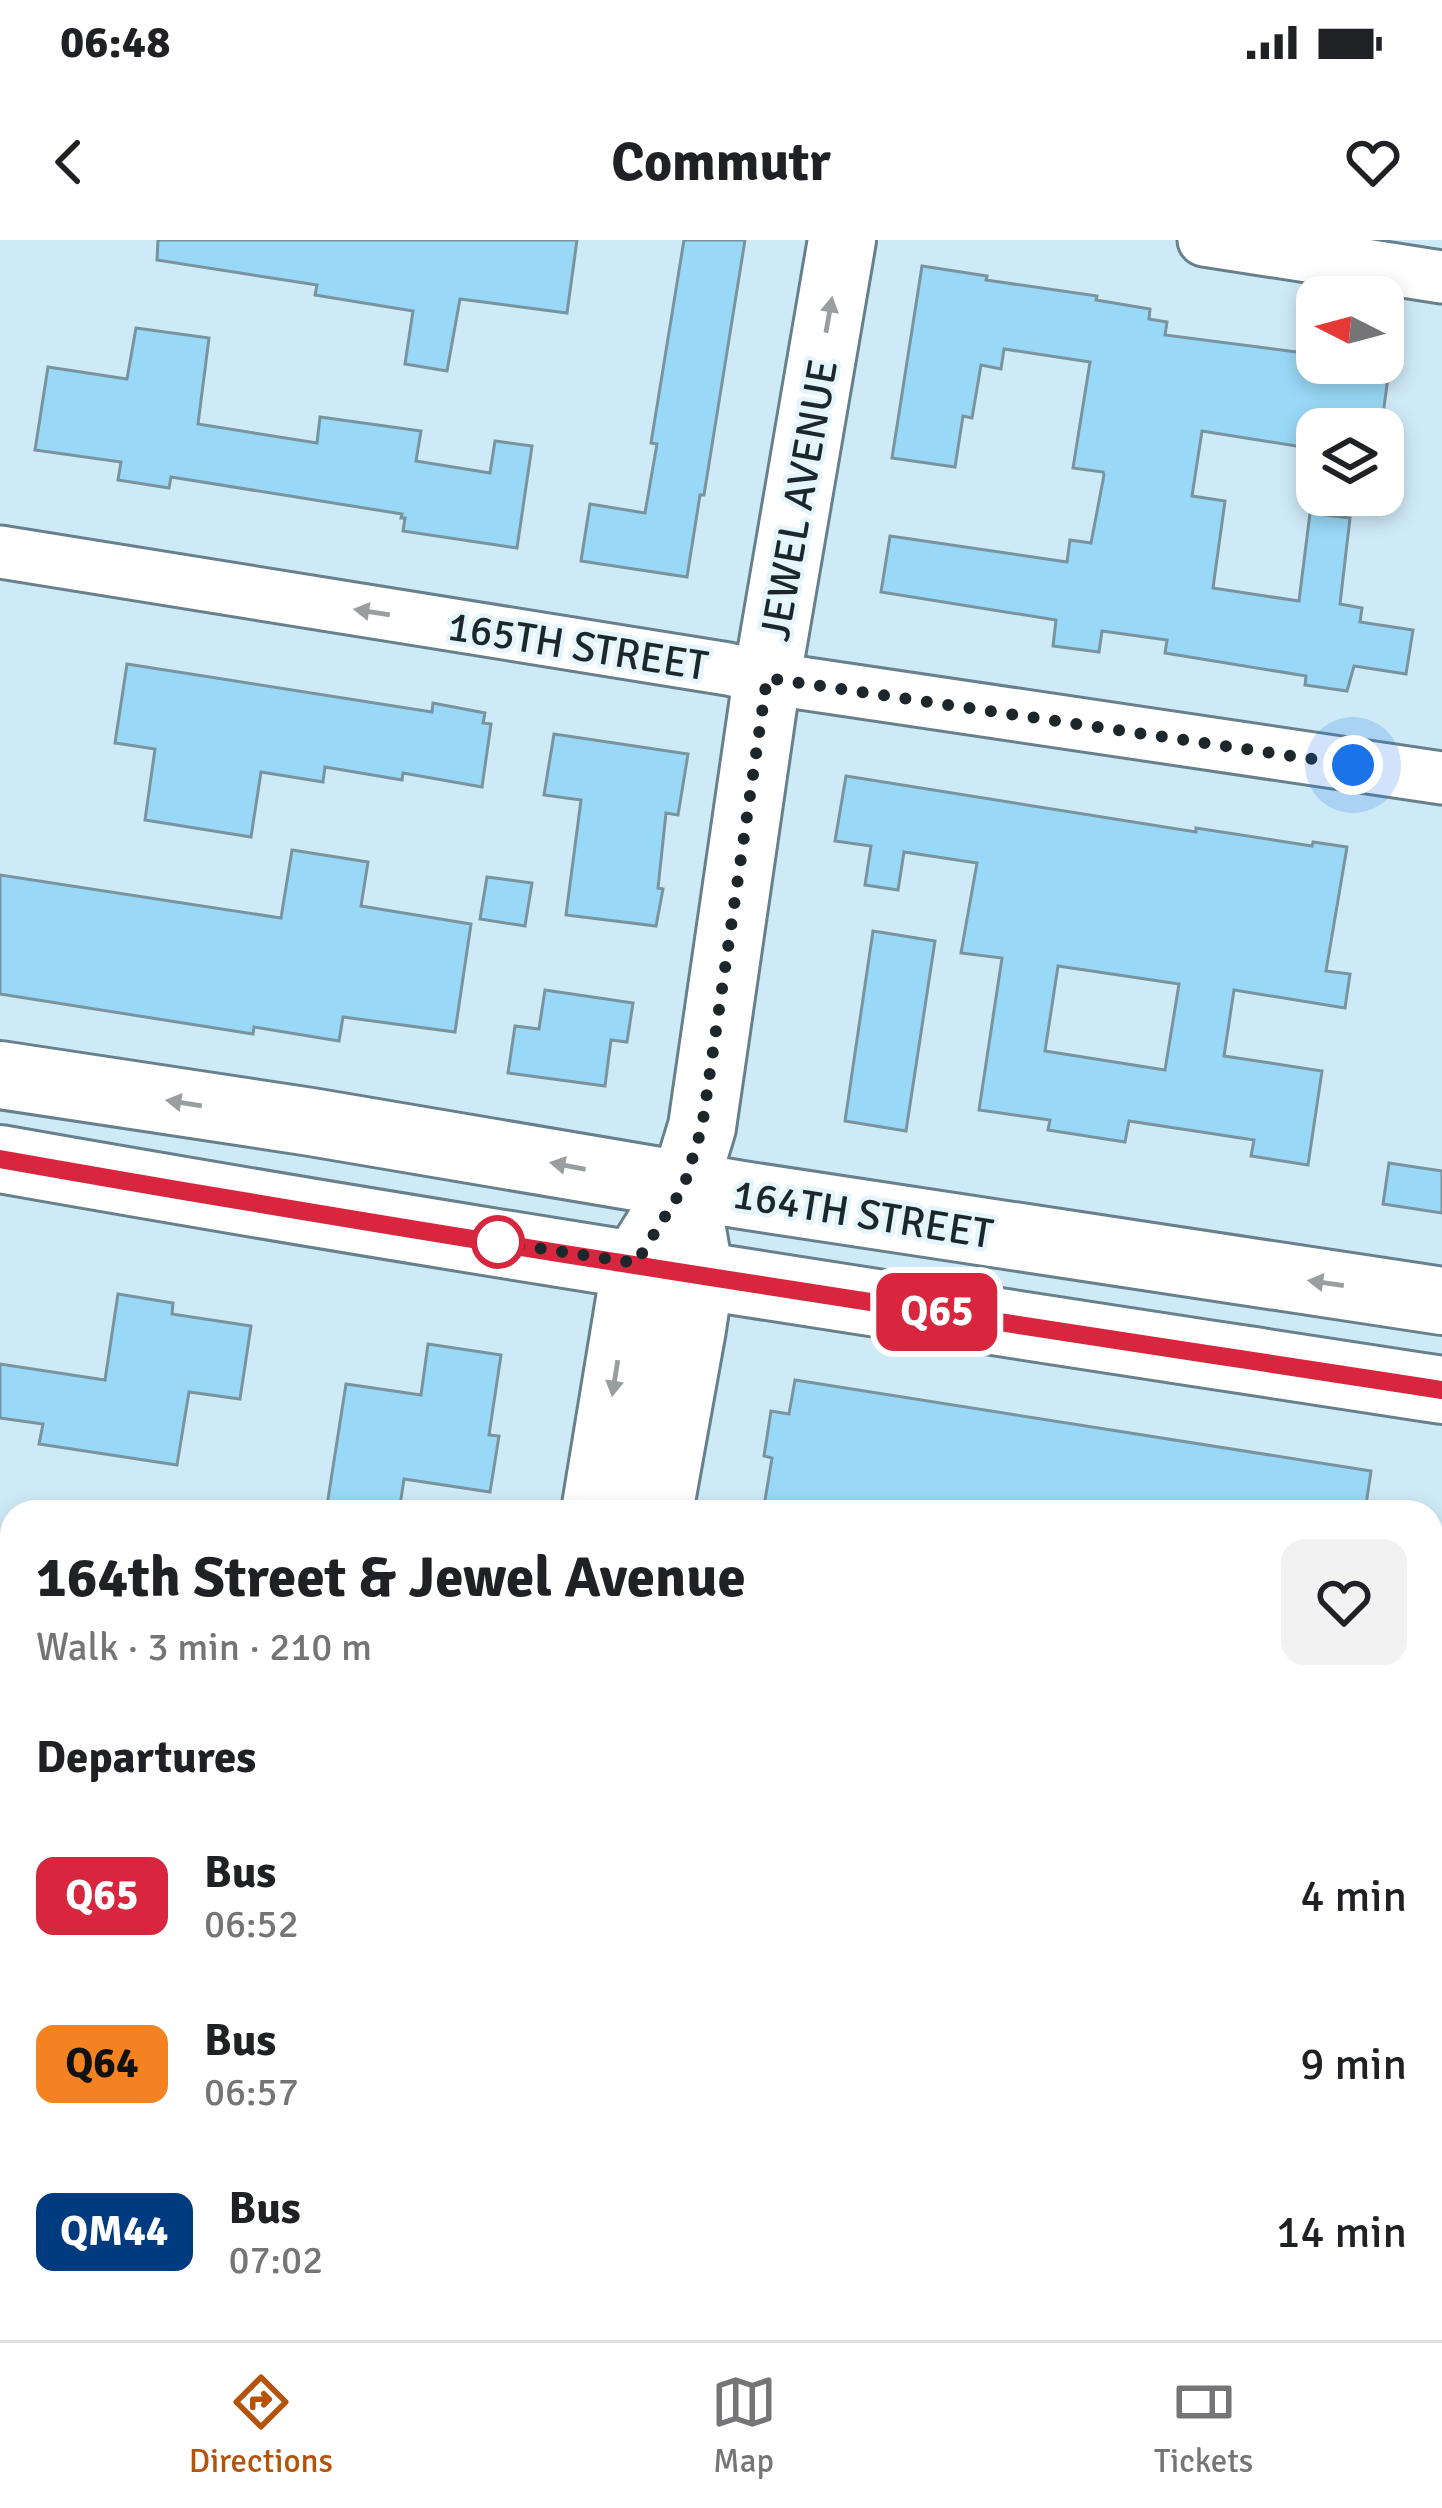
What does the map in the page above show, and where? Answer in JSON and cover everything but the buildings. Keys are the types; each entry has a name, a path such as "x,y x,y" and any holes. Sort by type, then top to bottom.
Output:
{"street":[{"name":"JEWEL AVENUE","path":"597,1500 636,1263 684,1186 702,1127 767,678 842,240"},
{"path":"1204,240 1442,277"},
{"name":"165TH STREET","path":"0,552 767,678 1442,778"},
{"name":"164TH STREET","path":"0,1075 684,1186 1442,1301"},
{"name":"164TH STREET","path":"0,1159 700,1276 1442,1390"},
{"name":"JEWEL AVENUE","path":"660,1500 700,1276 684,1186"}],"bus line":[{"name":"Q65","path":"0,1159 700,1276 1442,1390"}],"route":[{"path":"498,1242 636,1263 684,1186 702,1127 767,678 1353,765"}]}
